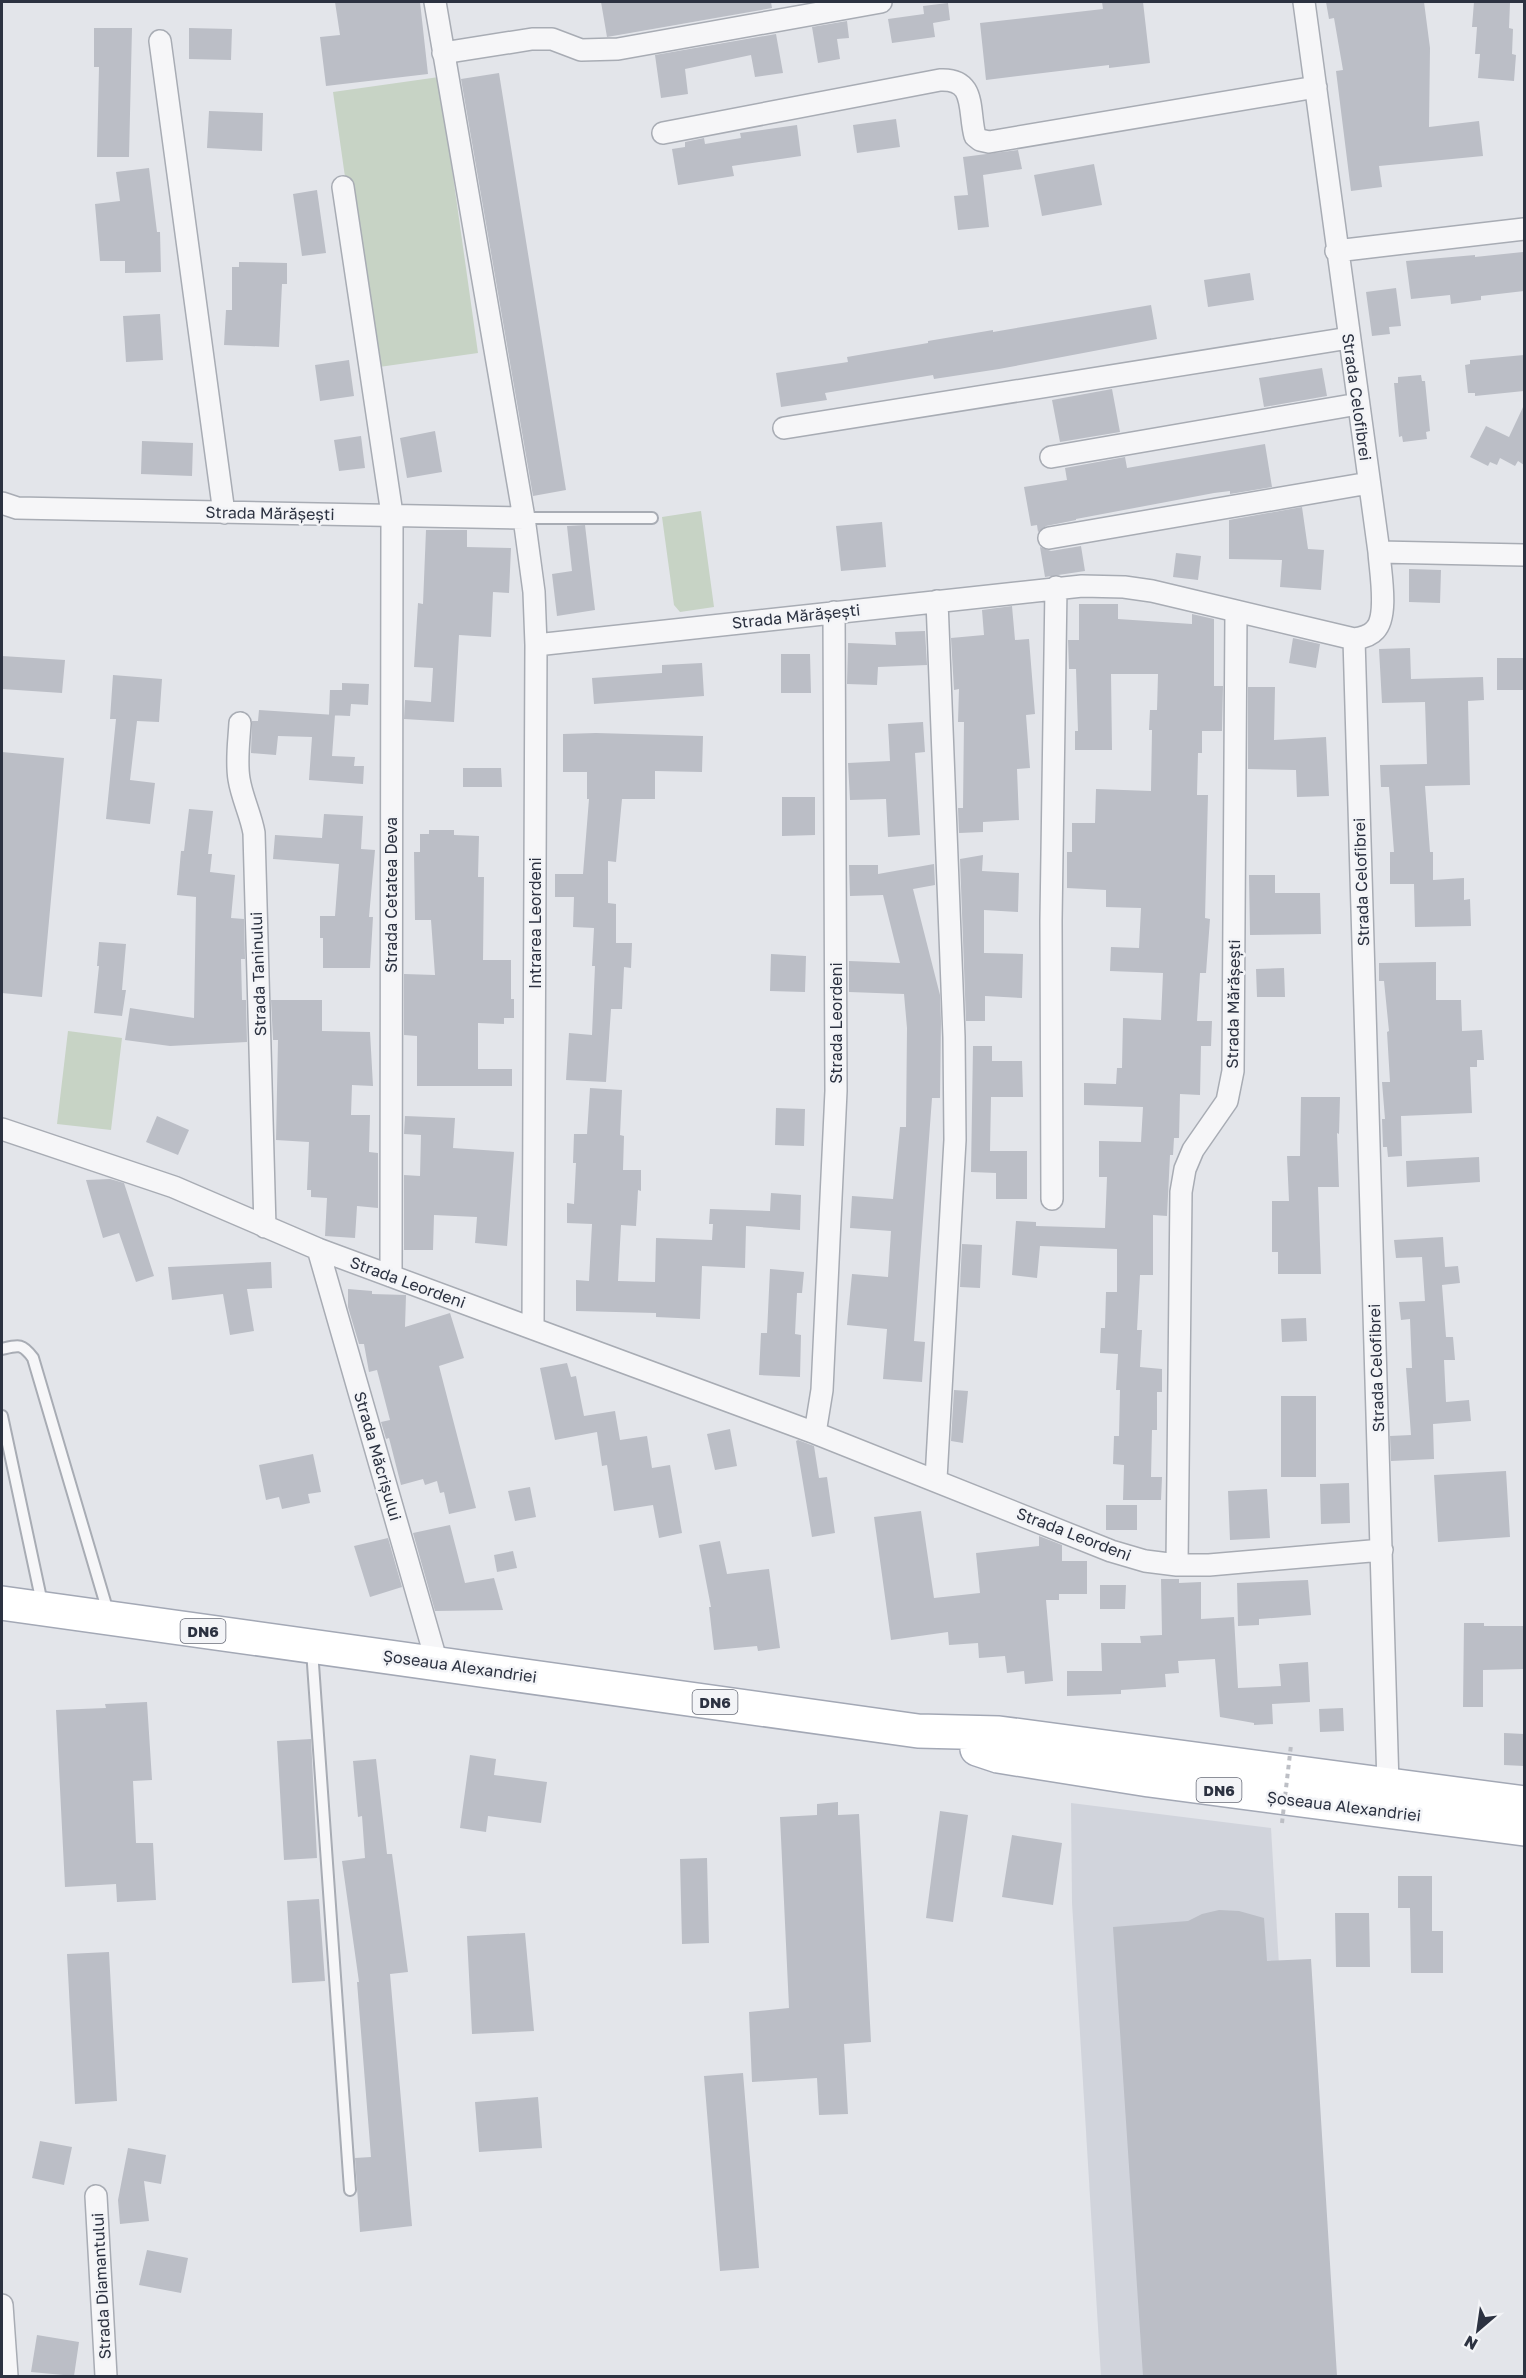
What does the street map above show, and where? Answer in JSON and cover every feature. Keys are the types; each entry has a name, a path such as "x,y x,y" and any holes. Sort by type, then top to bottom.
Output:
{"main road":[{"name":"Șoseaua Alexandriei","path":"2,1603 918,1731 999,1734 1524,1803"},
{"name":"Șoseaua Alexandriei","path":"918,1731 998,1756 1081,1770 1524,1829"}],"street":[{"name":"Intrarea Leordeni","path":"435,2 524,518 534,592 536,645 533,1328"},
{"path":"443,53 532,39 552,39 581,50 607,50 882,2"},
{"name":"Strada Celofibrei","path":"1304,2 1336,251 1379,552 1383,612 1376,630 1354,639 1388,1785"},
{"path":"160,41 224,513"},
{"path":"663,133 940,80 951,80 964,87 968,94 975,135 980,140 989,142 1316,87"},
{"name":"Strada Cetatea Deva","path":"343,187 392,514 391,1276"},
{"path":"1336,251 1524,229"},
{"path":"784,428 1348,338"},
{"path":"1051,457 1358,404"},
{"path":"1049,538 1369,483"},
{"name":"Strada Mărășești","path":"9,506 224,513 524,518"},
{"path":"1379,552 1524,555"},
{"name":"Strada Mărășești","path":"536,645 1056,587 1092,586 1152,591 1354,639"},
{"path":"1052,1199 1051,921 1056,587"},
{"path":"936,1479 955,1140 954,1037 937,601"},
{"name":"Strada Mărășești","path":"1177,1565 1181,1192 1185,1169 1193,1150 1227,1101 1233,1071 1236,611"},
{"name":"Strada Leordeni","path":"815,1433 822,1390 836,1091 834,612"},
{"name":"Strada Taninului","path":"240,723 237,765 254,833 265,1227"},
{"name":"Strada Leordeni","path":"2,1129 140,1174 318,1249 936,1479 1111,1551 1145,1561 1177,1565 1209,1565 1382,1550"},
{"name":"Strada Măcrișului","path":"318,1249 437,1663"},
{"name":"Strada Diamantului","path":"96,2196 106,2376"},
{"path":"2,2305 7,2376"}],"lane":[{"path":"524,518 652,518"},
{"path":"2,1349 17,1345 26,1348 33,1358 110,1618"},
{"path":"2,1416 44,1609"},
{"path":"312,1647 350,2190"}],"path":[{"path":"1282,1823 1291,1745"}],"shaded area":[{"path":"1071,1803 1271,1828 1303,2376 1101,2376 1072,1903"}],"green space":[{"path":"439,77 478,353 372,368 333,92"},
{"path":"701,511 714,607 680,612 674,605 662,517"},
{"path":"68,1031 122,1038 111,1130 57,1124"}],"building":[{"path":"335,2 420,2 428,74 326,86 320,37 340,35"},
{"path":"601,2 771,2 772,8 607,37"},
{"path":"1102,2 1143,2 1150,63 1109,68 1109,65 986,80 980,23 1103,9"},
{"path":"1326,2 1424,2 1430,48 1429,127 1479,121 1483,156 1379,166 1382,187 1351,191 1336,71 1343,70 1334,18 1329,19"},
{"path":"1474,2 1510,3 1509,28 1513,29 1512,54 1516,55 1514,81 1478,78 1480,54 1475,54 1477,27 1472,27"},
{"path":"948,3 950,20 933,23 935,37 892,43 888,19 924,14 923,6"},
{"path":"847,21 849,38 837,39 840,59 818,63 812,27"},
{"path":"94,28 132,28 129,157 97,157 99,67 94,67"},
{"path":"189,28 232,29 231,60 189,59"},
{"path":"776,34 783,73 755,77 751,55 685,69 688,94 661,98 655,55"},
{"path":"499,73 566,490 533,496 461,79"},
{"path":"209,111 263,113 262,151 207,148"},
{"path":"896,119 900,147 857,153 853,125"},
{"path":"797,125 801,156 732,166 734,176 678,185 672,149 685,147 685,142 704,138 705,144 741,138 740,133"},
{"path":"1018,150 1022,169 983,175 989,227 958,230 954,196 968,195 963,157"},
{"path":"1094,164 1102,205 1042,216 1034,175"},
{"path":"149,168 157,232 160,232 161,272 125,273 125,261 100,261 95,204 120,201 116,172"},
{"path":"317,190 326,253 302,256 293,194"},
{"path":"1523,252 1524,291 1481,296 1481,300 1451,304 1450,295 1411,299 1406,261"},
{"path":"239,262 287,263 287,284 282,284 279,347 224,345 226,310 232,310 232,267 239,267"},
{"path":"1250,273 1254,300 1208,307 1204,280"},
{"path":"1396,288 1401,326 1389,327 1390,334 1372,336 1366,292"},
{"path":"1151,305 1157,339 999,369 934,379 933,375 825,393 827,400 781,407 776,373 848,362 847,357 928,343 928,341"},
{"path":"160,314 163,360 126,362 123,316"},
{"path":"1524,355 1524,391 1475,396 1475,393 1468,393 1465,365 1470,364 1470,360"},
{"path":"349,360 354,396 320,401 315,365"},
{"path":"1322,368 1327,396 1264,407 1259,378"},
{"path":"1421,375 1422,381 1425,381 1430,431 1426,432 1427,439 1403,442 1402,436 1399,437 1394,383 1398,383 1398,377"},
{"path":"1112,389 1120,432 1060,442 1052,400"},
{"path":"1524,405 1524,465 1518,461 1515,466 1500,458 1497,465 1490,462 1488,466 1470,457 1486,426 1509,437"},
{"path":"435,431 442,472 407,478 400,438"},
{"path":"361,436 365,468 339,471 334,440"},
{"path":"142,441 193,443 192,476 141,474"},
{"path":"1265,444 1272,487 1230,494 1230,491 1214,493 1076,519 1046,526 1038,532 1037,525 1031,526 1024,487 1067,480 1065,468 1125,457 1127,468"},
{"path":"1302,507 1308,549 1324,550 1321,590 1280,587 1282,560 1229,559 1229,520"},
{"path":"882,522 886,567 841,571 836,526"},
{"path":"585,525 595,610 557,616 552,574 572,571 567,526"},
{"path":"426,530 467,530 467,547 511,548 509,593 493,592 491,637 459,635 454,722 404,719 405,700 431,702 433,668 414,667 418,603 423,604"},
{"path":"1081,546 1085,571 1045,577 1040,547 1051,551"},
{"path":"1176,553 1201,556 1198,580 1173,577"},
{"path":"1409,569 1441,570 1440,603 1409,602"},
{"path":"1079,604 1118,604 1118,619 1192,624 1192,614 1214,619 1214,686 1223,686 1222,731 1202,731 1202,753 1198,753 1197,795 1208,795 1205,918 1210,919 1206,973 1200,973 1197,1021 1212,1021 1211,1046 1201,1046 1200,1095 1180,1094 1179,1138 1174,1138 1173,1155 1170,1155 1167,1216 1153,1215 1153,1275 1140,1275 1137,1330 1142,1330 1140,1367 1162,1369 1162,1392 1157,1392 1157,1430 1152,1430 1151,1477 1162,1477 1161,1500 1123,1500 1124,1465 1113,1464 1114,1436 1119,1436 1120,1390 1116,1390 1118,1354 1100,1353 1101,1328 1105,1328 1106,1292 1117,1292 1117,1249 1040,1246 1037,1278 1012,1275 1016,1221 1036,1222 1036,1226 1105,1228 1107,1177 1099,1177 1099,1141 1141,1142 1143,1107 1084,1105 1084,1083 1116,1084 1117,1068 1122,1068 1123,1018 1161,1020 1163,973 1110,971 1111,947 1139,948 1141,908 1106,907 1106,890 1067,888 1067,852 1072,852 1072,823 1095,823 1096,789 1151,791 1150,710 1157,710 1158,674 1111,674 1112,750 1075,750 1075,731 1078,731 1076,669 1069,669 1068,640 1079,640"},
{"path":"1012,606 1015,640 1029,639 1035,714 1026,715 1030,768 1017,769 1019,820 983,822 983,832 959,833 958,808 963,808 964,722 958,722 959,689 954,690 951,638 984,635 982,610"},
{"path":"925,631 927,665 878,667 877,685 847,684 848,643 896,645 895,632"},
{"path":"1293,638 1320,644 1316,668 1289,663"},
{"path":"1410,648 1411,679 1483,677 1484,700 1468,701 1470,785 1425,786 1430,852 1433,852 1433,880 1464,878 1464,900 1470,899 1471,926 1415,927 1414,884 1390,884 1390,852 1394,852 1389,787 1381,787 1380,765 1427,764 1425,702 1382,703 1379,649"},
{"path":"781,654 810,654 811,693 781,693"},
{"path":"2,656 65,660 62,693 2,689"},
{"path":"1497,658 1524,658 1524,690 1497,690"},
{"path":"702,663 704,696 594,704 592,678 662,673 662,665"},
{"path":"113,675 162,679 159,722 137,721 130,780 155,783 150,824 106,819 116,719 110,719"},
{"path":"342,683 369,684 368,705 351,704 350,716 329,715 330,690 342,690"},
{"path":"1248,687 1275,687 1274,740 1326,737 1329,796 1297,797 1296,770 1248,769"},
{"path":"259,710 335,715 332,756 355,757 354,766 364,766 363,784 309,780 312,737 278,736 276,755 251,753 252,721 258,721"},
{"path":"923,722 925,752 915,753 920,835 888,837 886,799 850,800 848,763 890,761 888,724"},
{"path":"563,734 703,736 702,772 655,771 655,799 622,799 616,862 608,861 608,903 616,904 616,943 632,943 631,968 624,967 622,1009 611,1009 606,1082 566,1080 569,1033 592,1035 594,928 573,927 574,897 555,897 555,874 583,874 589,799 587,799 587,772 563,772"},
{"path":"2,752 64,758 42,997 2,993"},
{"path":"463,768 501,768 502,787 463,787"},
{"path":"782,797 815,797 815,835 782,836"},
{"path":"189,809 213,811 208,854 212,854 210,872 235,875 231,918 244,919 245,959 241,959 242,1000 246,1000 247,1042 170,1046 125,1040 130,1008 194,1018 196,897 177,895 181,851 184,851"},
{"path":"324,814 363,816 361,849 375,850 369,917 373,917 370,968 323,968 320,916 335,916 339,864 273,859 275,835 322,838"},
{"path":"429,830 454,830 454,835 479,836 478,877 484,877 483,960 511,960 511,999 514,999 514,1018 504,1018 504,1024 478,1023 478,1069 512,1069 512,1086 417,1086 417,1036 404,1035 404,974 435,975 431,920 415,920 414,852 420,852 420,834 429,834"},
{"path":"983,855 982,871 1019,873 1018,912 984,910 984,953 1023,954 1022,998 985,996 985,1021 966,1021 960,859"},
{"path":"934,864 935,885 913,889 940,995 941,1021 940,1098 932,1098 914,1341 925,1342 922,1382 883,1379 887,1329 847,1325 852,1274 888,1277 891,1231 850,1228 852,1196 893,1199 900,1127 906,1127 907,1028 904,994 849,992 849,961 900,963 883,895 850,896 849,865 878,865 878,874"},
{"path":"1249,875 1275,875 1275,893 1320,893 1321,934 1250,935"},
{"path":"99,942 126,944 122,990 126,990 122,1016 94,1013"},
{"path":"771,954 806,956 805,992 770,991"},
{"path":"1436,962 1436,1000 1461,1000 1462,1031 1482,1030 1484,1060 1477,1060 1477,1067 1470,1067 1472,1113 1401,1116 1402,1156 1388,1157 1387,1147 1383,1147 1382,1119 1385,1119 1382,1082 1390,1082 1387,1032 1389,1031 1384,981 1379,981 1379,963"},
{"path":"1284,968 1285,997 1257,997 1256,969"},
{"path":"271,1000 322,1000 322,1031 370,1032 373,1086 352,1085 351,1115 370,1115 369,1152 378,1153 378,1208 357,1206 355,1238 325,1236 327,1198 311,1197 311,1190 307,1190 309,1142 276,1140 278,1040 273,1040"},
{"path":"973,1046 992,1046 992,1061 1022,1061 1023,1097 991,1097 990,1151 1027,1151 1027,1199 996,1199 996,1173 971,1172"},
{"path":"590,1088 622,1090 620,1135 624,1136 623,1170 641,1170 641,1191 638,1190 636,1226 621,1225 618,1281 655,1282 656,1238 712,1240 713,1224 709,1224 710,1209 770,1211 771,1193 801,1195 800,1230 746,1226 745,1268 702,1266 700,1319 656,1317 656,1313 576,1311 576,1280 589,1281 592,1224 567,1223 567,1203 574,1204 576,1163 573,1163 574,1134 587,1134"},
{"path":"1301,1097 1340,1097 1339,1134 1337,1133 1339,1187 1318,1187 1321,1274 1278,1274 1278,1252 1272,1252 1272,1201 1289,1201 1287,1156 1300,1156"},
{"path":"776,1108 805,1109 804,1146 775,1145"},
{"path":"157,1116 189,1130 178,1155 146,1142"},
{"path":"405,1116 455,1118 453,1148 514,1152 507,1246 475,1243 477,1217 434,1215 433,1250 404,1250 404,1175 420,1176 421,1135 404,1134"},
{"path":"1479,1157 1480,1182 1407,1187 1406,1161"},
{"path":"110,1179 124,1183 154,1276 136,1282 119,1233 103,1238 86,1180"},
{"path":"1443,1237 1445,1267 1458,1266 1460,1283 1442,1285 1446,1337 1453,1337 1455,1360 1444,1360 1446,1402 1469,1400 1471,1421 1433,1424 1434,1459 1391,1461 1390,1436 1411,1435 1406,1368 1412,1368 1410,1319 1401,1320 1399,1302 1425,1301 1422,1257 1396,1258 1394,1240"},
{"path":"962,1244 982,1245 980,1288 960,1287"},
{"path":"271,1262 272,1288 247,1289 254,1331 230,1335 223,1294 172,1300 168,1267"},
{"path":"770,1269 804,1272 802,1293 797,1293 795,1334 801,1335 800,1377 759,1375 761,1333 767,1333"},
{"path":"348,1289 372,1291 372,1294 406,1295 405,1327 450,1313 464,1358 439,1366 476,1508 449,1514 444,1492 440,1493 437,1481 425,1485 423,1479 401,1485 389,1438 386,1439 381,1422 390,1420 377,1370 369,1372 364,1344 359,1344 348,1307"},
{"path":"1306,1318 1307,1341 1282,1342 1281,1319"},
{"path":"567,1363 571,1377 576,1376 584,1416 615,1411 620,1440 647,1436 652,1468 670,1465 682,1533 659,1538 653,1505 614,1511 607,1465 602,1466 597,1432 555,1440 540,1368"},
{"path":"954,1390 968,1391 963,1443 951,1441"},
{"path":"1281,1396 1316,1396 1316,1477 1281,1477"},
{"path":"730,1429 737,1466 715,1470 707,1434"},
{"path":"796,1441 814,1446 819,1478 827,1477 835,1533 812,1537"},
{"path":"313,1454 321,1492 308,1494 310,1503 282,1509 279,1497 266,1500 259,1465"},
{"path":"1506,1471 1510,1537 1438,1542 1434,1475"},
{"path":"1349,1483 1350,1523 1321,1524 1320,1484"},
{"path":"530,1487 536,1517 515,1521 508,1491"},
{"path":"1267,1489 1270,1538 1230,1540 1228,1491"},
{"path":"1106,1505 1137,1505 1137,1530 1106,1530"},
{"path":"921,1511 934,1598 980,1593 976,1553 1039,1546 1039,1536 1062,1545 1062,1561 1087,1561 1087,1594 1059,1594 1059,1600 1046,1600 1053,1681 1025,1684 1024,1671 1007,1673 1005,1656 979,1658 978,1643 949,1645 948,1632 891,1640 874,1517"},
{"path":"450,1525 465,1583 494,1578 503,1610 435,1611 413,1533"},
{"path":"388,1538 402,1587 370,1597 354,1546"},
{"path":"720,1541 727,1574 769,1569 780,1648 758,1651 757,1646 714,1650 709,1607 711,1607 699,1545"},
{"path":"513,1551 517,1568 497,1572 494,1555"},
{"path":"1161,1579 1179,1579 1179,1583 1201,1582 1201,1619 1234,1617 1238,1688 1281,1686 1279,1664 1308,1662 1310,1702 1272,1704 1273,1724 1254,1725 1254,1723 1220,1717 1215,1659 1178,1661 1179,1673 1165,1674 1166,1687 1121,1690 1121,1694 1067,1696 1067,1671 1102,1671 1101,1643 1141,1643 1140,1636 1162,1635"},
{"path":"1308,1580 1311,1615 1259,1619 1259,1625 1238,1626 1237,1583"},
{"path":"1100,1585 1126,1585 1125,1609 1100,1609"},
{"path":"1464,1623 1484,1623 1484,1626 1524,1626 1524,1669 1483,1670 1483,1707 1463,1707"},
{"path":"147,1702 152,1780 133,1781 136,1843 153,1843 156,1900 117,1902 116,1884 65,1887 56,1710 106,1708 105,1704"},
{"path":"1343,1708 1344,1731 1320,1732 1319,1709"},
{"path":"1504,1733 1524,1734 1524,1766 1504,1765"},
{"path":"311,1739 317,1858 284,1860 277,1741"},
{"path":"470,1755 496,1759 494,1775 547,1782 541,1823 488,1816 486,1832 460,1828"},
{"path":"376,1759 387,1854 392,1854 408,1972 390,1974 412,2226 360,2232 355,2158 371,2157 357,1982 359,1982 342,1861 365,1858 362,1816 358,1817 353,1761"},
{"path":"838,1802 838,1815 859,1814 871,2042 844,2044 848,2114 819,2115 817,2078 752,2082 749,2012 789,2008 780,1817 817,1815 817,1804"},
{"path":"940,1811 968,1815 953,1922 926,1918"},
{"path":"1012,1835 1062,1843 1053,1905 1002,1897"},
{"path":"707,1858 709,1943 682,1944 680,1859"},
{"path":"1398,1876 1432,1876 1432,1931 1443,1931 1443,1973 1411,1973 1410,1908 1398,1908"},
{"path":"319,1899 325,1981 292,1983 287,1901"},
{"path":"1219,1910 1239,1911 1264,1918 1267,1961 1311,1959 1337,2376 1143,2376 1113,1927 1188,1921 1202,1914"},
{"path":"1335,1913 1369,1913 1370,1967 1336,1967"},
{"path":"525,1933 534,2031 472,2034 467,1936"},
{"path":"109,1952 117,2101 75,2104 67,1954"},
{"path":"743,2073 759,2268 720,2271 704,2076"},
{"path":"538,2097 542,2148 479,2152 475,2102"},
{"path":"40,2141 72,2147 64,2185 32,2178"},
{"path":"128,2148 166,2155 161,2184 144,2181 149,2221 120,2224 118,2200"},
{"path":"147,2250 188,2258 181,2293 139,2285"},
{"path":"37,2335 79,2342 74,2376 31,2372"}]}
